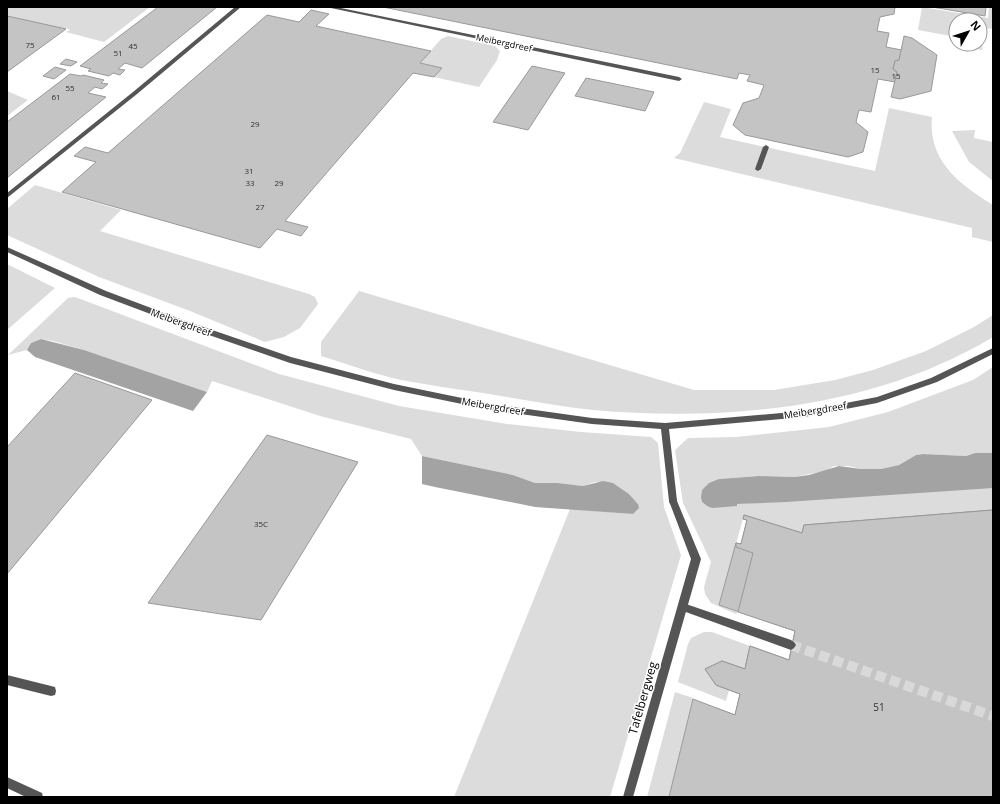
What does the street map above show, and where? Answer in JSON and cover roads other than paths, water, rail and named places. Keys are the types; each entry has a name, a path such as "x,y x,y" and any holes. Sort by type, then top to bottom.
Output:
{"street":[{"path":"7,196 135,93 238,7"},
{"name":"Meibergdreef","path":"329,7 679,79"},
{"path":"758,169 766,147"},
{"name":"Meibergdreef","path":"7,249 103,293 180,322 290,360 394,387 491,407 592,421 665,426 804,414 877,400 934,380 993,351"},
{"name":"Tafelbergweg","path":"628,797 696,559 673,501 665,426"},
{"path":"683,607 791,645"},
{"path":"7,680 51,691"},
{"path":"7,782 38,797"}],"tunnel":[{"path":"791,645 993,716"}]}
